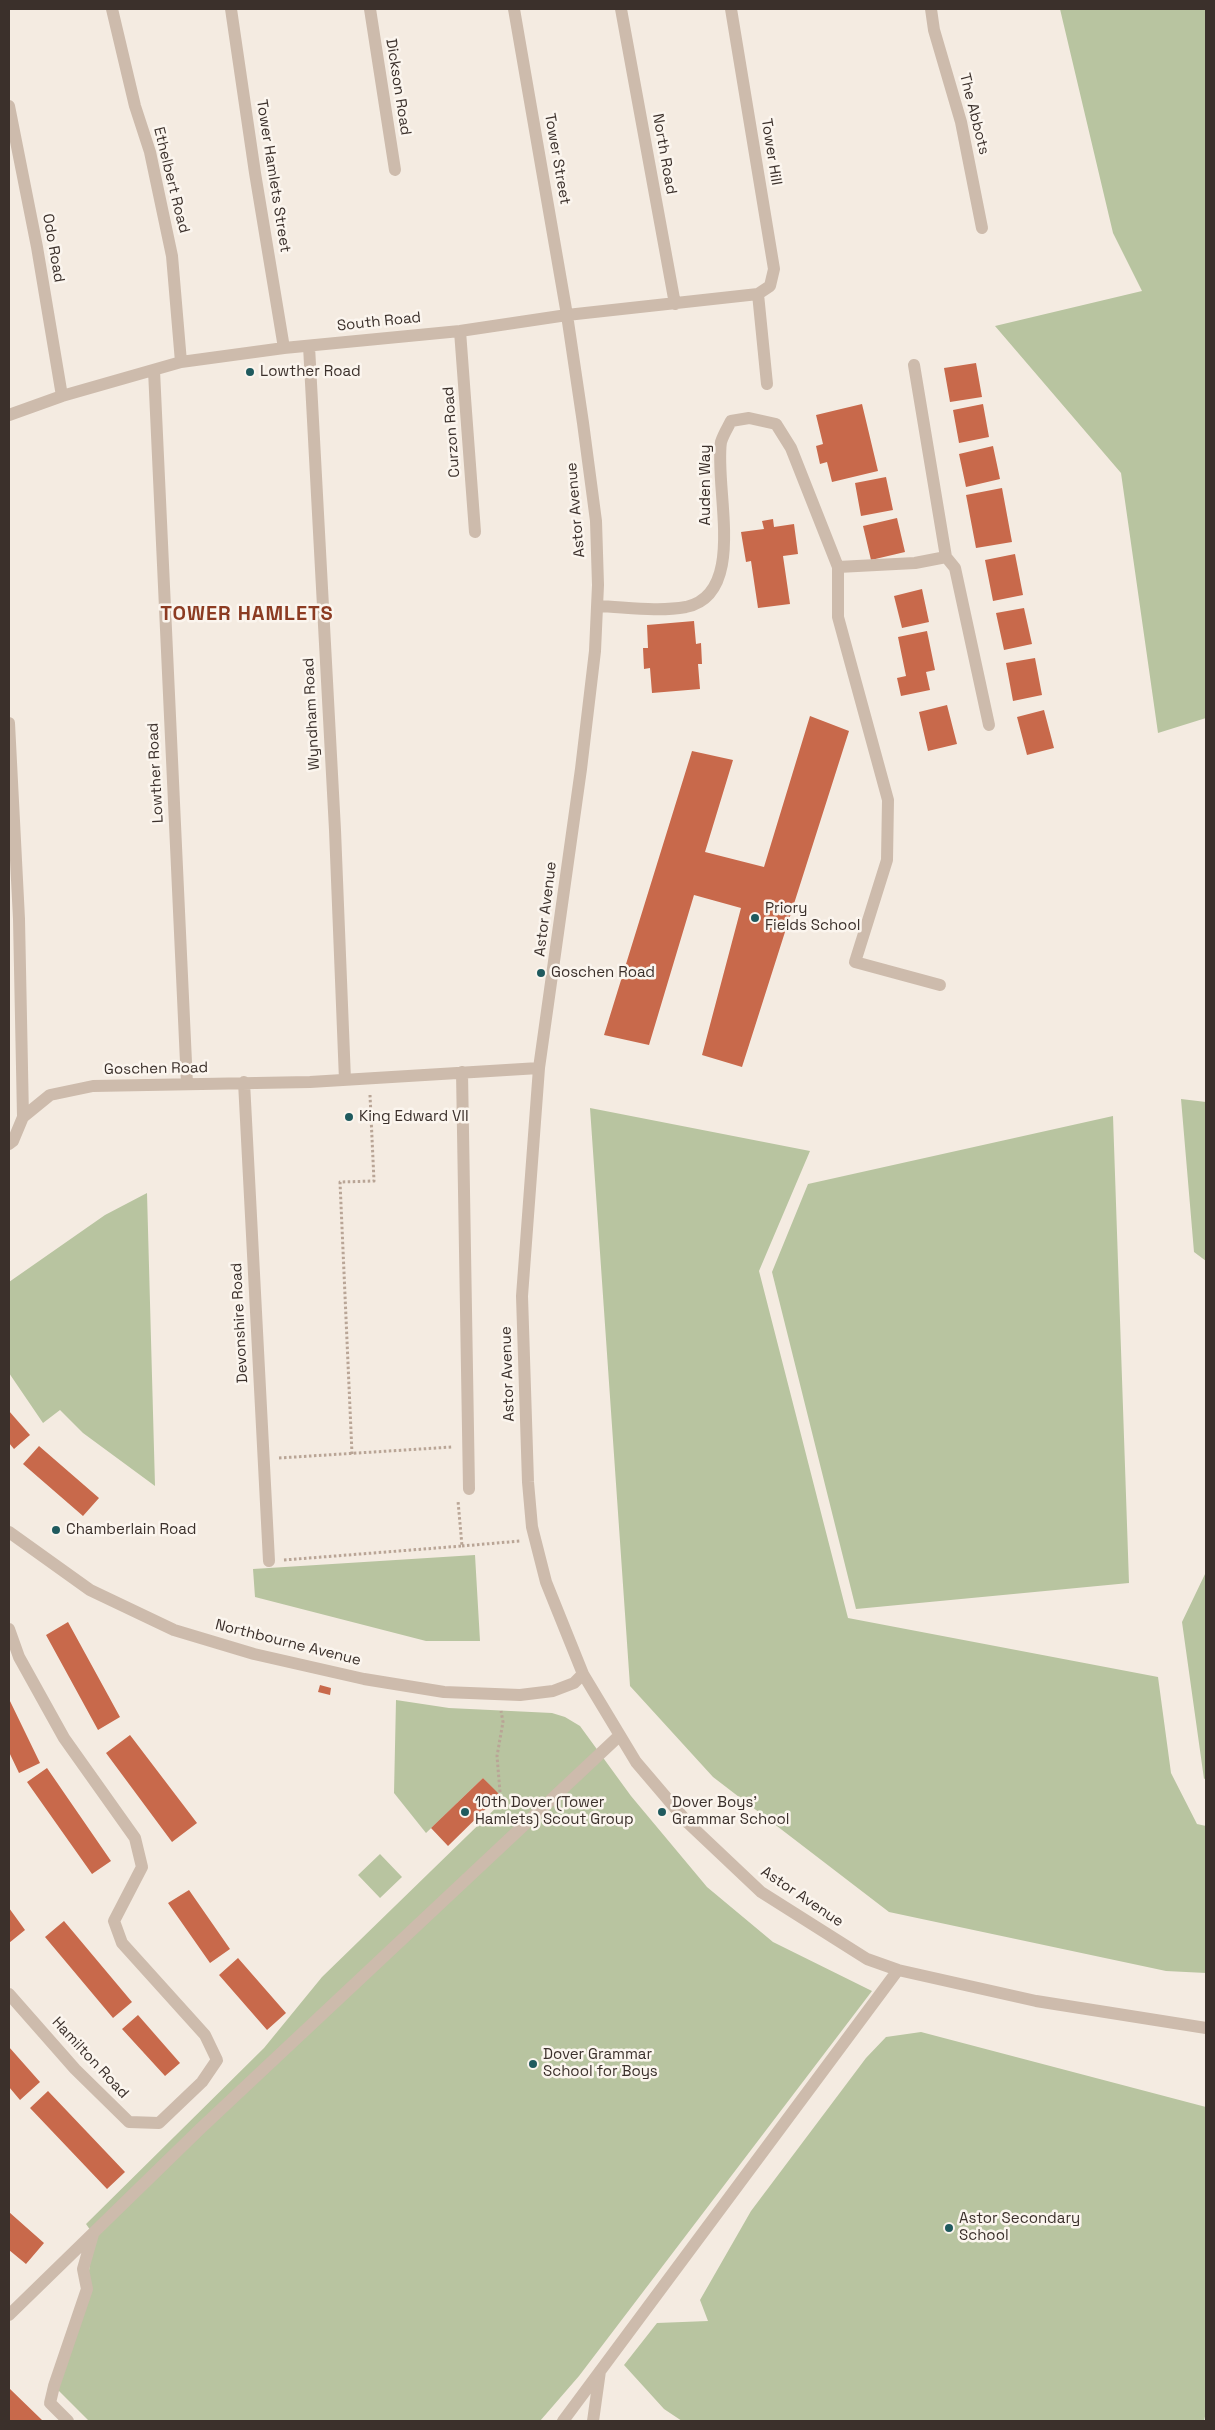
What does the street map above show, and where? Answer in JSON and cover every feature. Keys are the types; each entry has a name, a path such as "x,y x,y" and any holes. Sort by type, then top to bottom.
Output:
{"street":[{"name":"Ethelbert Road","path":"112,9 135,106 150,152 172,256 181,362"},
{"name":"Tower Hamlets Street","path":"231,9 255,173 284,348"},
{"name":"Dickson Road","path":"370,9 395,170"},
{"name":"Tower Street","path":"514,9 567,315"},
{"name":"North Road","path":"621,9 675,304"},
{"name":"Tower Hill","path":"731,9 774,269 770,286 758,294"},
{"name":"The Abbots","path":"931,9 934,30 961,122 982,228"},
{"name":"Odo Road","path":"9,106 37,247 62,396"},
{"name":"South Road","path":"9,415 62,396 181,362 284,348 460,331 567,315 758,294"},
{"path":"758,294 767,384"},
{"name":"Astor Avenue","path":"567,315 596,521 598,606 582,759 555,970 540,1068 522,1296 528,1482 536,1539 546,1582 582,1674 636,1762 688,1823 762,1892 867,1959 898,1970 1036,2001 1206,2028"},
{"name":"Curzon Road","path":"460,331 475,532"},
{"name":"Wyndham Road","path":"309,346 335,830 345,1080"},
{"path":"914,365 946,557 955,568 990,725"},
{"name":"Lowther Road","path":"154,370 187,1084"},
{"name":"Auden Way","path":"598,606 670,609 688,606 704,600 714,590 721,574 724,554 720,465 722,440 731,421 749,418 776,424 791,448 838,566 838,617 888,800 886,860 855,962 940,985"},
{"path":"838,566 915,563 946,557"},
{"path":"9,723 19,920 23,1116 13,1141 9,1144"},
{"name":"Goschen Road","path":"23,1116 50,1095 93,1086 345,1080 540,1068"},
{"path":"462,1072 469,1489"},
{"name":"Devonshire Road","path":"244,1082 268,1561"},
{"name":"Northbourne Avenue","path":"9,1535 90,1590 174,1630 254,1654 364,1679 444,1692 520,1695 553,1691 574,1682 582,1674"},
{"name":"Hamilton Road","path":"9,1629 19,1658 64,1738 135,1838 142,1867 114,1921 122,1942 205,2035 217,2060 202,2082 159,2123 129,2122 75,2069 9,1994"},
{"path":"9,2315 200,2129 619,1736"},
{"path":"564,2421 600,2369 898,1970"},
{"path":"68,2421 50,2402 87,2289 83,2269 93,2234"},
{"path":"593,2421 600,2369"}],"path":[{"path":"352,1454 340,1182 374,1181 369,1078"},
{"path":"263,1459 468,1446"},
{"path":"462,1546 457,1486 469,1489"},
{"path":"268,1561 536,1539"},
{"path":"500,1792 497,1756 503,1722 501,1711"}],"green space":[{"path":"1060,9 1206,9 1206,718 1158,733 1121,473 995,326 1142,291 1113,233"},
{"path":"1181,1099 1206,1102 1206,1261 1194,1252"},
{"path":"590,1108 810,1151 759,1271 848,1618 1158,1677 1171,1773 1197,1824 1206,1826 1206,1973 1166,1971 889,1912 713,1777 630,1686"},
{"path":"1113,1116 1129,1583 856,1609 772,1272 808,1184"},
{"path":"147,1193 155,1486 83,1433 60,1410 43,1423 9,1373 9,1282 105,1215"},
{"path":"475,1555 480,1641 426,1641 255,1597 253,1569"},
{"path":"1206,1572 1206,1778 1204,1779 1182,1622"},
{"name":"Dover Grammar School for Boys","path":"396,1700 449,1708 552,1713 565,1717 580,1726 631,1796 707,1887 773,1942 872,1991 579,2376 540,2421 89,2421 54,2386 87,2289 93,2234 86,2224 264,2048 322,1977 504,1800 483,1778 426,1833 394,1793"},
{"path":"380,1854 402,1877 380,1898 358,1875"},
{"name":"Astor Secondary School","path":"921,2032 1206,2107 1206,2412 1204,2421 682,2421 664,2409 624,2365 657,2323 708,2321 700,2300 751,2211 866,2058 886,2037"}],"building":[{"path":"976,363 982,397 950,402 944,368"},
{"path":"862,404 878,471 832,482 827,462 820,464 816,446 823,444 816,415"},
{"path":"983,404 989,437 959,443 953,410"},
{"path":"993,446 1000,479 966,487 959,454"},
{"path":"886,477 893,510 861,516 855,483"},
{"path":"1002,488 1012,542 976,548 966,495"},
{"path":"897,518 905,552 871,560 863,526"},
{"path":"773,519 774,527 794,524 798,554 783,556 790,604 758,608 751,561 746,562 741,532 764,529 762,521"},
{"path":"1015,554 1023,595 993,601 985,560"},
{"path":"922,589 929,622 902,628 894,596"},
{"path":"1024,608 1032,644 1004,650 996,613"},
{"path":"694,621 696,644 701,643 702,664 698,664 700,689 652,693 650,668 644,669 643,648 648,648 647,625"},
{"path":"927,631 935,670 926,672 930,690 901,696 897,678 906,676 898,637"},
{"path":"1035,658 1042,695 1013,701 1006,663"},
{"path":"947,705 957,744 928,751 919,712"},
{"path":"1044,710 1054,748 1027,755 1017,717"},
{"path":"810,716 849,731 742,1067 702,1055 741,908 694,895 649,1045 604,1035 692,751 733,760 705,852 764,867"},
{"path":"9,1411 30,1435 14,1449 9,1443"},
{"path":"39,1446 99,1498 83,1516 23,1464"},
{"path":"68,1622 120,1717 98,1730 46,1635"},
{"path":"320,1685 331,1688 330,1695 318,1692"},
{"path":"9,1699 40,1763 19,1773 9,1752"},
{"path":"130,1735 197,1823 172,1842 106,1753"},
{"path":"47,1768 111,1861 92,1874 27,1782"},
{"name":"10th Dover (Tower Hamlets) Scout Group","path":"483,1778 500,1795 448,1846 431,1828"},
{"path":"189,1890 230,1949 210,1963 168,1903"},
{"path":"9,1908 25,1930 9,1943"},
{"path":"64,1921 132,2002 113,2018 45,1937"},
{"path":"238,1958 286,2013 267,2030 219,1975"},
{"path":"138,2015 180,2063 165,2076 122,2029"},
{"path":"9,2047 40,2082 20,2100 9,2087"},
{"path":"48,2091 125,2172 107,2189 30,2108"},
{"path":"9,2212 44,2243 26,2264 9,2250"},
{"path":"9,2388 43,2421 9,2421"}],"place":[{"name":"Lowther Road","path":"250,372"},
{"name":"Priory Fields School","path":"755,918"},
{"name":"Goschen Road","path":"541,973"},
{"name":"King Edward VII","path":"349,1117"},
{"name":"Chamberlain Road","path":"56,1530"},
{"name":"10th Dover (Tower Hamlets) Scout Group","path":"465,1812"},
{"name":"Dover Boys' Grammar School","path":"662,1812"},
{"name":"Dover Grammar School for Boys","path":"533,2064"},
{"name":"Astor Secondary School","path":"949,2228"}],"district":[{"name":"TOWER HAMLETS","path":"247,615"}]}
